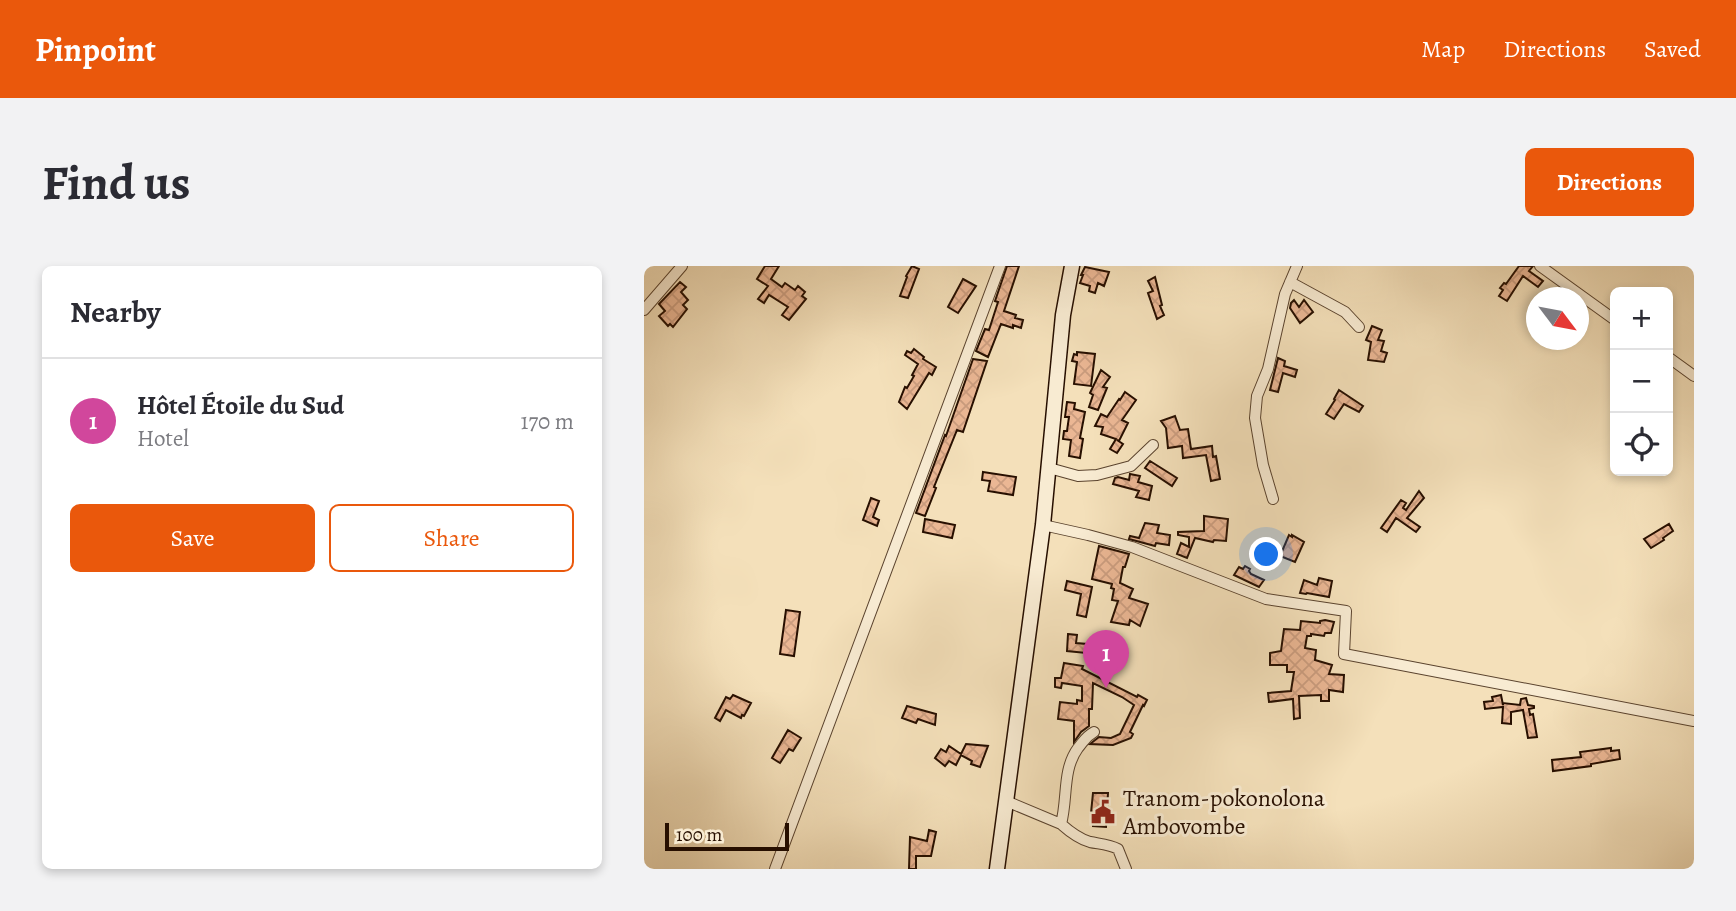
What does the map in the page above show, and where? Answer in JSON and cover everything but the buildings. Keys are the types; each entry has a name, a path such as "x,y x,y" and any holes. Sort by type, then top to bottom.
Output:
{"main road":[{"path":"997,869 1043,525 1063,315 1072,266"}],"street":[{"path":"644,310 682,266"},
{"path":"775,869 1000,266"},
{"path":"1273,499 1263,465 1255,418 1257,396 1268,369 1285,294 1297,266"},
{"path":"1540,266 1610,316"},
{"path":"1290,282 1345,312 1359,327"},
{"path":"1673,361 1694,376"},
{"path":"1049,468 1078,476 1097,475 1131,466 1153,445"},
{"path":"1043,525 1132,547 1265,599 1346,611 1344,654 1694,721"},
{"path":"1061,824 1070,761 1085,737 1094,732"},
{"path":"1006,801 1061,824 1077,837 1118,849 1126,869"}],"place":[{"name":"Hôtel Étoile du Sud","path":"1106,688"},
{"name":"Tranom-pokonolona Ambovombe","path":"1103,812"}]}
